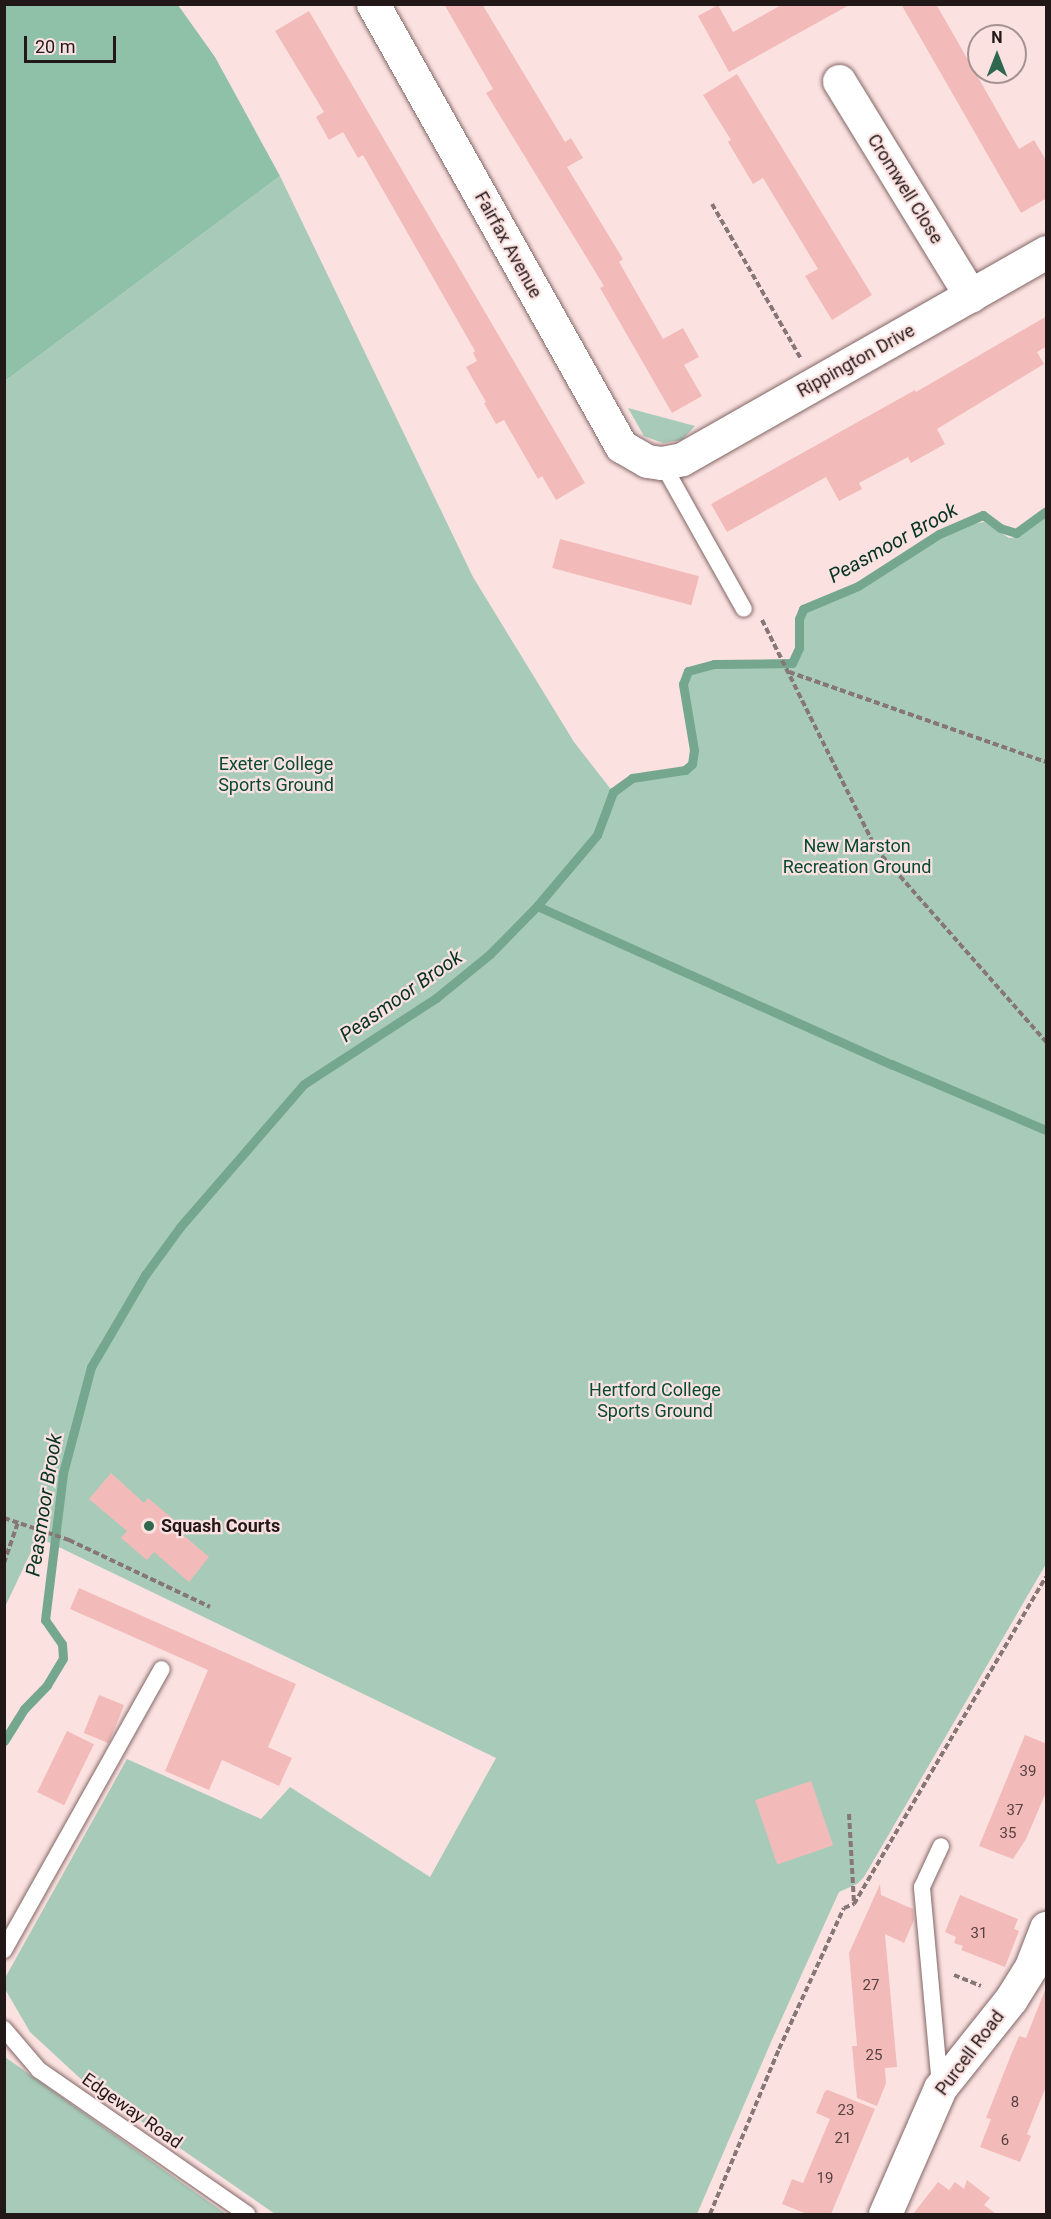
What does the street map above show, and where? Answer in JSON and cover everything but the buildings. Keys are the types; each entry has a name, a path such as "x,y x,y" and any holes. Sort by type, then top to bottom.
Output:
{"street":[{"name":"Fairfax Avenue","path":"373,4 621,446 646,461 662,463"},
{"name":"Cromwell Close","path":"839,81 971,296"},
{"name":"Rippington Drive","path":"662,463 682,459 1047,252"},
{"name":"Purcell Road","path":"885,2214 940,2088 1011,1999 1031,1967 1047,1928"}],"lane":[{"path":"662,463 744,609"},
{"path":"4,1950 162,1669"},
{"path":"940,2088 922,1887 941,1846"},
{"name":"Edgeway Road","path":"4,2029 39,2070 247,2214"}],"path":[{"path":"712,204 815,384"},
{"path":"744,609 764,622 876,849 1047,1042"},
{"path":"789,672 1047,762"},
{"path":"4,1518 57,1536 210,1607"},
{"path":"4,1563 18,1522"},
{"path":"710,2214 779,2049 844,1908 854,1904 1047,1577"},
{"path":"849,1814 854,1904"},
{"path":"929,1965 1011,1999"}],"green space":[{"path":"5,4 178,5 215,57 280,176 5,381"},
{"path":"280,176 473,577 574,742 613,792 632,778 685,770 692,764 694,750 683,684 688,671 714,664 791,663 799,648 799,619 803,609 841,598 939,534 984,522 1009,538 1019,537 1046,515 1046,1564 864,1877 857,1884 839,1892 697,2214 275,2214 83,2081 30,2032 5,1989 5,1978 127,1759 261,1819 290,1787 430,1877 496,1758 38,1537 5,1607 5,381"},
{"path":"628,408 695,426 682,440 663,443 644,436"},
{"path":"5,2057 226,2214 5,2214"}],"waterway":[{"name":"Peasmoor Brook","path":"4,1741 24,1709 47,1685 63,1658 62,1644 45,1620 63,1473 91,1367 145,1275 180,1227 304,1084 436,998 490,954 537,906 597,835 613,792 632,778 685,770 692,764 694,750 683,684 688,671 714,664 792,663 799,648 799,619 803,609 858,586 939,534 983,515 1000,528 1016,533 1046,511"},
{"path":"537,906 891,1064 1046,1130"}],"place":[{"name":"Squash Courts","path":"149,1526"}],"park label":[{"name":"Exeter College Sports Ground","path":"276,775"},
{"name":"New Marston Recreation Ground","path":"857,857"},
{"name":"Hertford College Sports Ground","path":"655,1401"}]}
